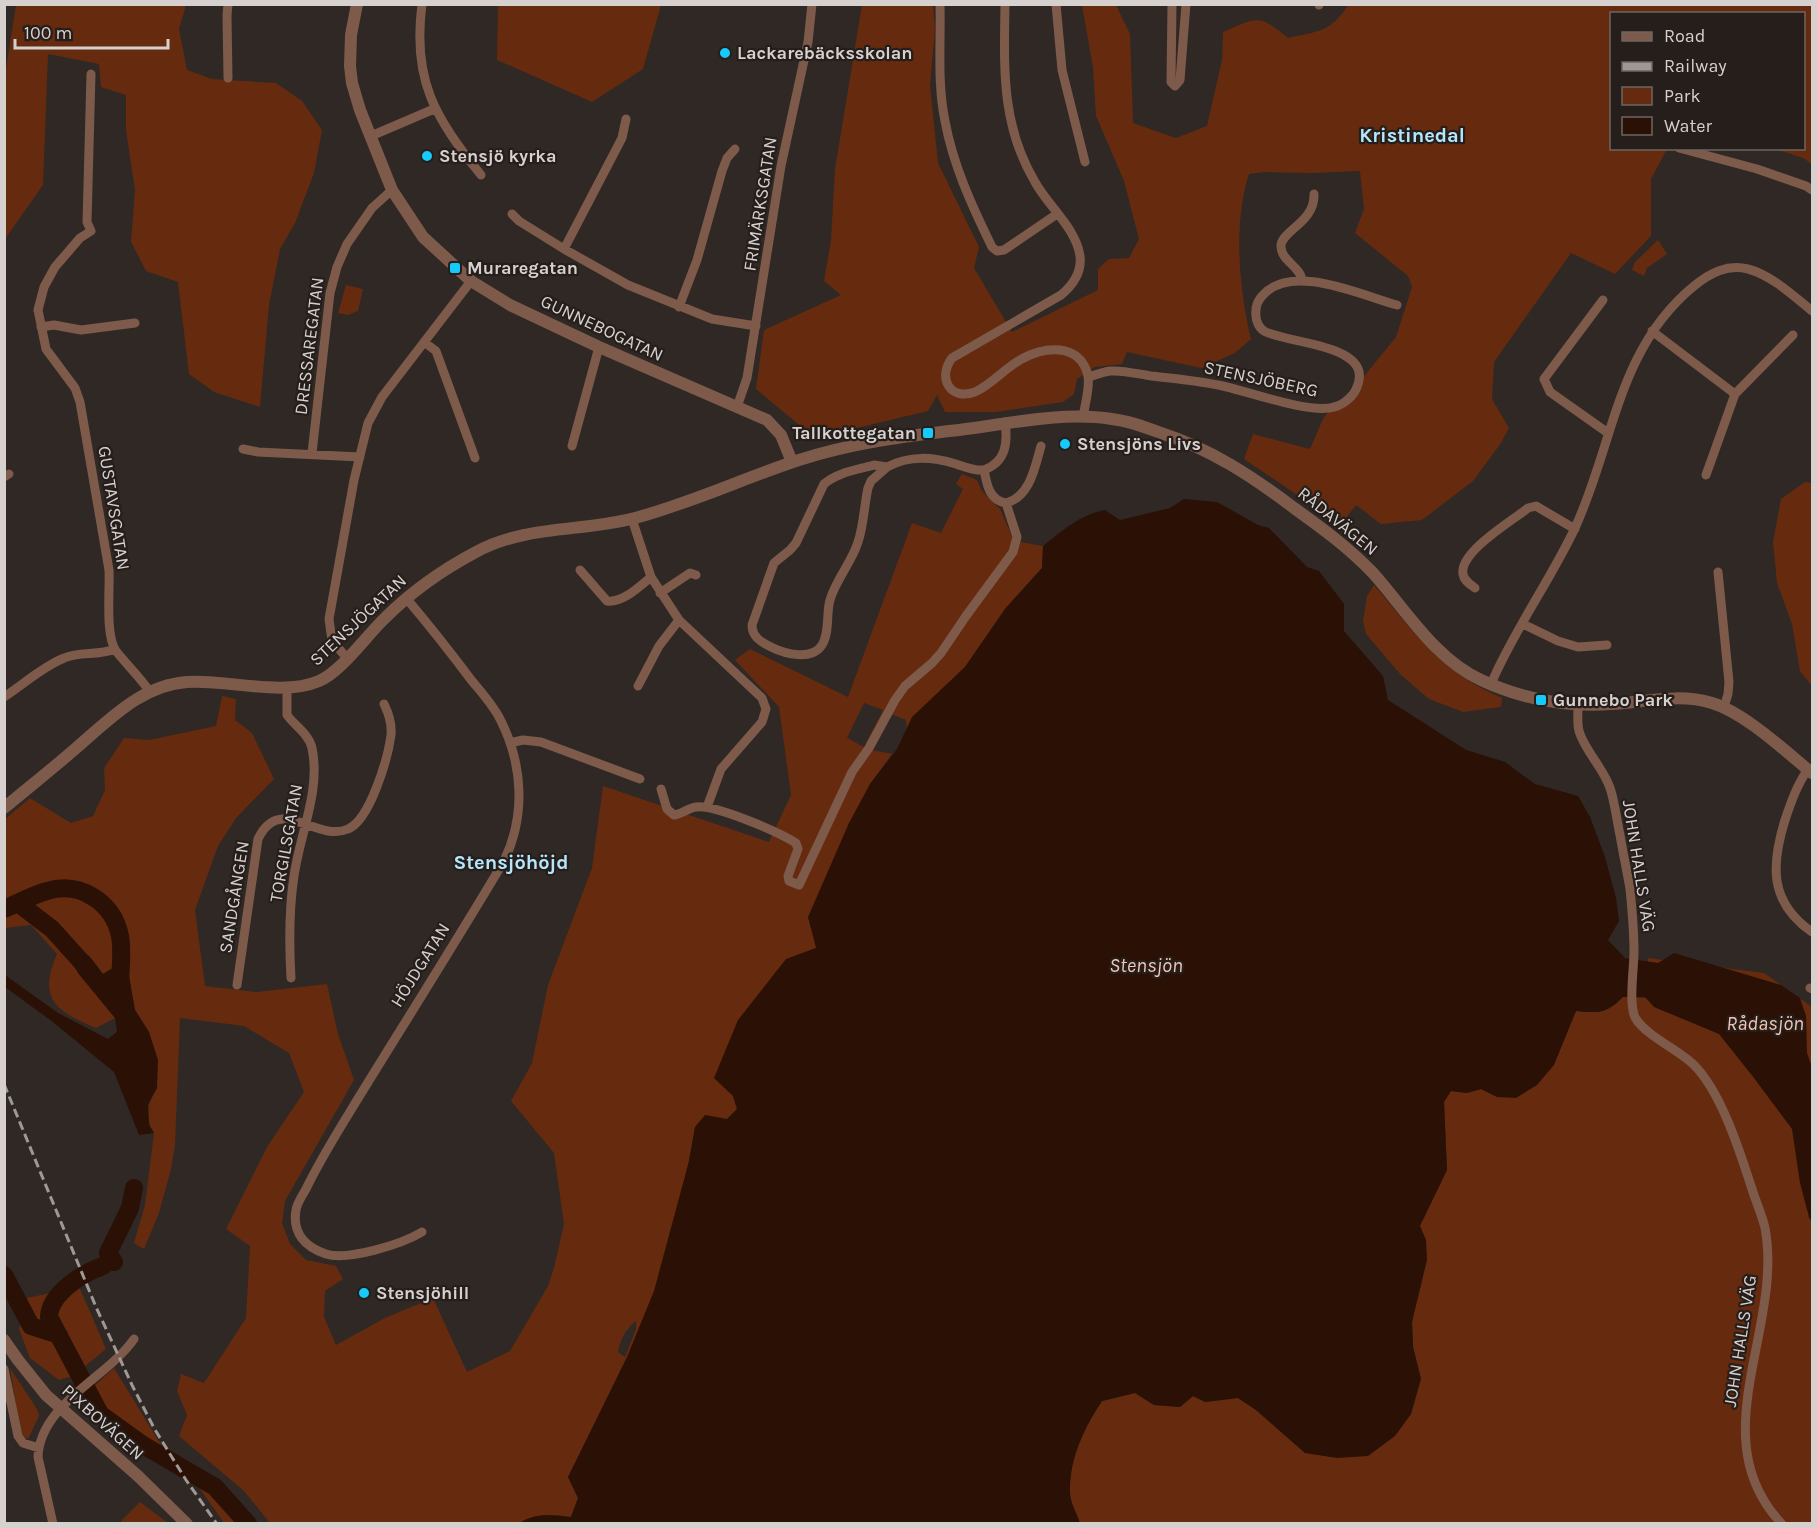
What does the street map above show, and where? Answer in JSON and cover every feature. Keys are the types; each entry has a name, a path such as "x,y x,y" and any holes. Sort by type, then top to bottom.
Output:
{"street":[{"path":"228,4 228,78"},
{"name":"GUNNEBOGATAN","path":"357,4 351,35 350,66 355,92 392,190 423,237 471,281 510,305 599,347 761,417 772,424 786,443 792,462"},
{"path":"422,4 419,26 420,58 425,84 434,109 455,142 481,175"},
{"name":"FRIMÄRKSGATAN","path":"737,407 747,378 781,166 808,42 812,4"},
{"path":"940,4 941,94 945,122 969,200 992,247 997,251 1004,250 1057,214"},
{"path":"1005,4 1006,99 1011,123 1025,163 1035,182 1070,232 1079,253 1080,263 1076,279 1061,295 952,358 946,369 946,380 954,391 966,395 981,389 1021,359 1043,350 1056,349 1071,353 1085,368 1088,377 1083,417"},
{"path":"1056,4 1062,70 1085,162"},
{"path":"1172,4 1171,82 1175,87 1180,80 1186,4"},
{"name":"GUSTAVSGATAN","path":"91,74 87,222 91,231 80,238 56,267 44,287 38,310 46,349 75,388 80,402 109,570 108,619 115,649 138,674 150,692"},
{"path":"371,136 434,109"},
{"path":"564,249 622,138 626,119"},
{"path":"679,307 697,260 722,171 727,158 735,148"},
{"path":"1686,150 1757,170 1812,190"},
{"name":"DRESSAREGATAN","path":"312,453 330,293 337,267 347,244 372,208 392,190"},
{"path":"1302,281 1300,272 1285,257 1281,243 1284,237 1294,230 1311,211 1314,195"},
{"path":"512,214 519,221 564,249 628,285 712,319 756,326"},
{"path":"1491,684 1575,529 1597,473 1608,433 1629,374 1652,331 1684,294 1711,273 1724,268 1749,269 1764,276 1812,311"},
{"path":"347,658 332,641 329,619 368,423 375,409 471,281"},
{"name":"STENSJÖBERG","path":"1088,377 1109,371 1120,372 1224,387 1308,407 1326,409 1336,407 1352,395 1357,388 1360,378 1355,364 1334,350 1265,332 1257,323 1257,304 1268,290 1285,283 1302,281 1339,287 1397,305"},
{"path":"1603,300 1544,379 1550,392 1608,433"},
{"path":"40,327 54,325 81,330 135,323"},
{"path":"1652,331 1735,394"},
{"path":"1706,475 1735,394 1793,335"},
{"path":"424,342 436,351 475,458"},
{"path":"572,446 599,347"},
{"name":"RÅDAVÄGEN","path":"792,462 870,441 1005,422 1083,417 1112,418 1141,426 1202,449 1234,465 1330,533 1371,571 1437,647 1461,669 1491,684 1541,700 1578,705 1678,698 1694,699 1724,707 1749,723 1810,771"},
{"path":"886,467 874,465 855,469 831,478 824,484 796,543 774,563 752,625 756,638 775,649 792,654 810,653 822,645 830,599 858,544 871,481 886,467 898,461 929,458 984,470 996,464 1005,451 1007,442 1005,422"},
{"path":"984,470 992,495 997,500 1006,502 1020,496 1025,490 1041,446"},
{"path":"243,449 258,452 360,457"},
{"name":"STENSJÖGATAN","path":"4,808 127,705 150,692 189,682 286,688 320,681 331,674 406,598 442,571 482,548 520,535 632,519 700,498 792,462"},
{"path":"661,789 667,809 674,815 697,807 707,807 750,822 796,843 798,849 788,876 789,881 799,885 852,772 869,748 895,700 905,686 941,653 1013,552 1017,537 1006,502"},
{"path":"1475,588 1463,577 1463,568 1470,554 1528,508 1542,509 1575,529"},
{"path":"632,519 651,577 679,620 762,698 766,709 762,722 721,769 707,807"},
{"path":"580,570 607,601 611,602 620,600 651,577"},
{"path":"1718,572 1729,682 1724,707"},
{"path":"660,593 690,573 696,575"},
{"name":"HÖJDGATAN","path":"406,598 499,717 517,768 520,793 515,831 510,847 486,892 342,1124 296,1208 296,1222 298,1234 309,1247 327,1255 337,1256 405,1240 422,1232"},
{"path":"638,686 658,646 679,620"},
{"path":"1523,624 1551,639 1578,647 1607,645"},
{"path":"4,697 63,658 76,654 106,653 115,649"},
{"name":"TORGILSGATAN","path":"286,688 287,715 312,746 313,790 292,890 291,978"},
{"name":"SANDGÅNGEN","path":"237,985 258,838 266,825 276,819 283,818 339,832 348,830 362,820 387,754 391,726 384,704"},
{"name":"JOHN HALLS VÄG","path":"1578,705 1580,734 1604,772 1611,791 1630,888 1635,1018 1683,1056 1705,1078 1741,1156 1764,1226 1768,1269 1762,1321 1747,1399 1744,1437 1747,1459 1757,1488 1772,1513 1782,1524"},
{"path":"510,743 523,740 541,742 640,779"},
{"path":"1810,771 1793,797 1779,839 1774,873 1776,885 1787,906 1796,918 1812,932"},
{"path":"53,1524 40,1471 39,1448 60,1409 118,1358 134,1339"},
{"name":"PIXBOVÄGEN","path":"4,1340 34,1382 60,1409 138,1476 187,1524"},
{"path":"4,1369 18,1436 23,1443 39,1448"}],"green space":[{"path":"498,4 661,5 643,69 592,102 497,60"},
{"path":"16,5 186,5 179,29 187,70 212,79 276,83 302,101 322,130 314,173 295,223 280,249 269,305 260,407 214,392 189,374 178,282 146,271 131,242 135,190 126,130 126,95 101,87 99,64 48,54 43,185 5,239 5,75"},
{"path":"862,5 933,5 935,29 930,85 938,163 979,247 974,268 1012,332 1098,290 1098,269 1109,259 1129,258 1139,239 1124,181 1096,116 1093,68 1082,5 1116,5 1130,34 1133,123 1176,138 1207,126 1222,60 1223,32 1250,21 1263,21 1288,38 1315,32 1329,26 1348,5 1812,5 1812,164 1803,158 1779,150 1805,150 1805,12 1610,12 1610,150 1666,150 1651,179 1651,236 1615,274 1571,253 1494,362 1492,399 1509,428 1501,443 1473,481 1422,520 1381,524 1356,505 1339,527 1244,459 1253,434 1310,449 1323,419 1334,404 1343,402 1396,337 1412,287 1408,276 1355,233 1364,209 1360,171 1249,174 1244,193 1239,234 1243,299 1251,339 1235,353 1201,368 1127,352 1122,364 1095,367 1077,379 1074,394 1063,402 996,412 945,412 937,395 928,411 819,437 798,424 756,389 764,330 841,295 824,281 831,240 835,169"},
{"path":"1658,240 1667,254 1647,268 1644,276 1632,270 1635,262"},
{"path":"346,285 363,289 358,311 348,315 338,313"},
{"path":"962,474 977,480 982,491 1000,509 1014,541 1043,546 1042,568 1005,609 965,667 913,717 907,730 906,720 891,714 872,750 892,754 870,784 816,948 786,960 733,1096 737,1109 727,1119 695,1127 678,1210 655,1291 626,1362 568,1477 578,1498 571,1517 543,1515 518,1524 270,1523 244,1491 179,1436 187,1415 177,1391 181,1374 204,1383 246,1318 250,1246 226,1229 267,1147 304,1092 289,1053 244,1026 180,1018 175,1145 171,1169 159,1213 144,1249 134,1243 145,1205 154,1133 149,1121 148,1110 157,1088 149,1032 135,1010 128,971 122,963 103,974 89,956 78,973 115,1018 96,1028 60,1009 54,1001 49,982 57,954 31,925 5,928 4,820 30,798 71,823 93,816 105,790 104,768 124,738 149,740 216,726 222,696 236,699 235,720 252,733 274,779 236,818 218,846 195,910 205,986 257,992 327,984 338,1034 354,1080 285,1201 282,1223 290,1244 306,1260 336,1266 343,1279 325,1291 324,1317 336,1345 385,1318 433,1298 467,1372 510,1351 548,1286 554,1268 564,1224 554,1153 511,1101 532,1063 548,985 592,868 603,786 769,842 791,795 779,707 735,660 750,649 848,697 912,523 941,533 963,489 956,484","holes":["864,703 883,710 864,747 847,738","636,1321 636,1329 625,1357 618,1352 626,1331"]},
{"path":"1805,482 1812,483 1812,686 1800,671 1792,624 1777,583 1773,542 1781,499"},
{"path":"1374,585 1413,632 1435,654 1462,677 1502,698 1501,707 1463,712 1429,699 1401,675 1366,634 1363,621 1367,596"},
{"path":"1648,958 1764,973 1812,1007 1812,1220 1808,1216 1812,1222 1812,1523 1080,1524 1070,1497 1072,1468 1079,1444 1102,1401 1135,1393 1154,1405 1180,1407 1193,1396 1205,1402 1238,1398 1256,1410 1305,1453 1421,1379 1413,1347 1412,1322 1426,1240 1419,1226 1447,1170 1444,1101 1451,1091 1467,1093 1481,1089 1497,1097 1565,1034 1576,1011 1602,1011 1612,1007 1623,997 1647,998"},
{"path":"75,1277 106,1349 73,1376 59,1380 30,1358 19,1329 27,1298 55,1292"},
{"path":"10,1368 37,1409 39,1416 28,1439 23,1436 19,1424"},
{"path":"114,1368 166,1453 125,1425 108,1409 92,1388"},
{"path":"193,1479 215,1492 242,1523 224,1523"},
{"path":"140,1502 168,1523 121,1523"}],"water":[{"name":"Stensjön","path":"1184,499 1217,502 1258,525 1269,528 1307,567 1319,571 1344,604 1344,631 1383,676 1388,700 1466,750 1505,762 1535,784 1578,796 1590,817 1605,857 1616,898 1619,921 1608,940 1625,958 1658,963 1674,953 1781,985 1800,998 1806,1016 1807,1053 1812,1067 1812,1222 1800,1183 1792,1129 1719,1034 1654,1007 1645,997 1623,997 1612,1007 1602,1011 1576,1011 1554,1065 1537,1085 1516,1098 1497,1097 1481,1089 1467,1093 1451,1091 1444,1102 1447,1170 1420,1226 1426,1240 1427,1260 1412,1322 1413,1347 1421,1379 1411,1414 1395,1436 1368,1456 1337,1458 1305,1453 1256,1410 1238,1398 1205,1402 1193,1396 1180,1407 1154,1405 1135,1393 1102,1401 1079,1444 1072,1468 1070,1493 1080,1523 518,1524 537,1516 571,1517 578,1498 568,1477 627,1357 654,1291 689,1161 695,1127 705,1115 727,1119 737,1109 733,1096 714,1078 738,1020 786,959 816,948 808,917 849,823 870,784 897,749 912,717 965,667 1005,609 1042,568 1043,546 1050,540 1072,524 1096,512 1105,510 1120,520 1170,508"},
{"path":"76,947 89,956 103,974 121,963 128,971 135,1010 149,1032 158,1060 157,1088 148,1104 149,1125 154,1133 139,1135 114,1072 53,1022 5,987 5,975 58,1013 108,1039 117,1032 115,1018 78,973 67,952"}],"waterway":[{"path":"4,909 36,895 59,889 71,889 93,897 110,913 120,936 120,987"},
{"path":"18,903 52,929 88,969"},
{"path":"114,1262 108,1253 130,1208 134,1188"},
{"path":"103,1266 77,1279 61,1292 51,1308 49,1317 100,1414 143,1445 215,1487 248,1524"},
{"path":"4,1275 31,1326 59,1335"}],"railway":[{"path":"4,1084 96,1307 132,1385 154,1428 217,1524"}],"place":[{"name":"Lackarebäcksskolan","path":"725,53"},
{"name":"Stensjö kyrka","path":"427,156"},
{"name":"Muraregatan","path":"455,268"},
{"name":"Tallkottegatan","path":"928,433"},
{"name":"Stensjöns Livs","path":"1065,444"},
{"name":"Gunnebo Park","path":"1541,700"},
{"name":"Stensjöhill","path":"364,1293"}],"district":[{"name":"Kristinedal","path":"1412,135"},
{"name":"Stensjöhöjd","path":"511,862"}],"water label":[{"name":"Rådasjön","path":"1765,1023"}]}
